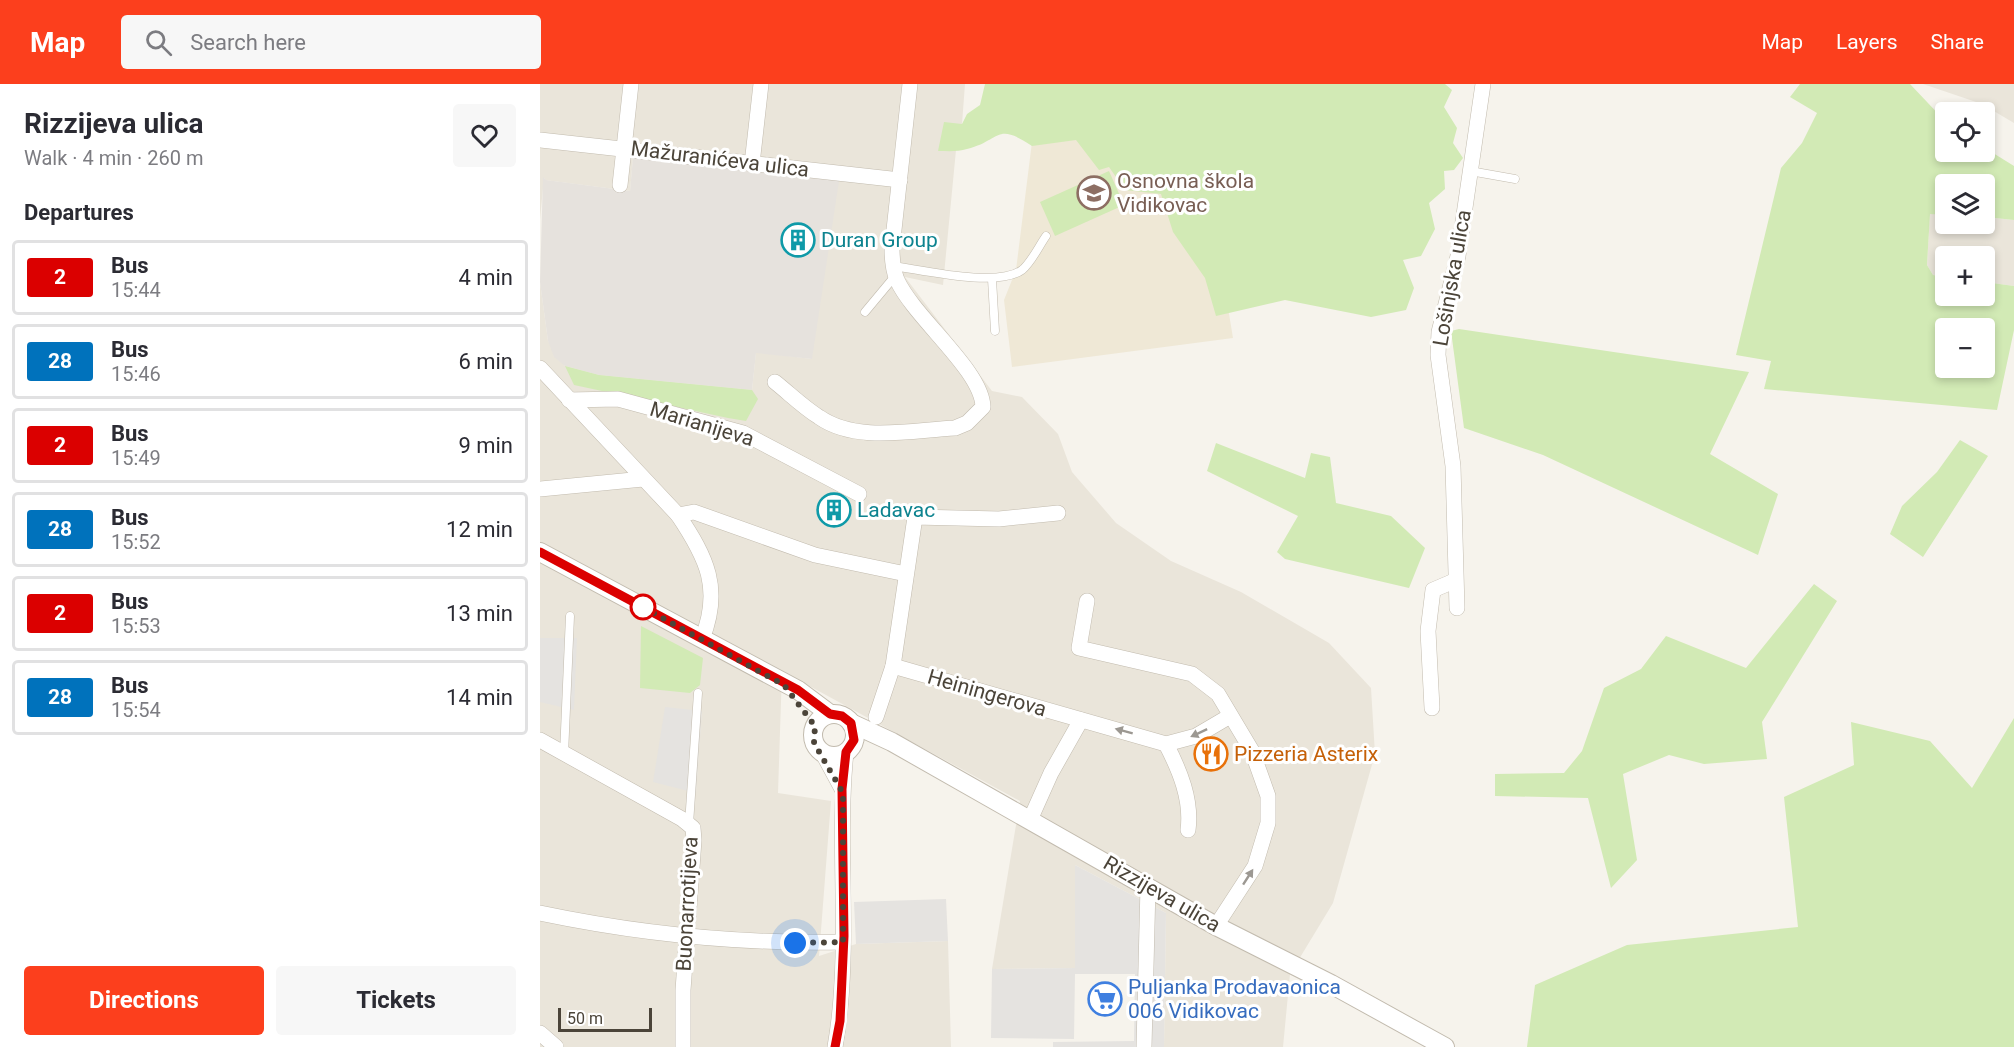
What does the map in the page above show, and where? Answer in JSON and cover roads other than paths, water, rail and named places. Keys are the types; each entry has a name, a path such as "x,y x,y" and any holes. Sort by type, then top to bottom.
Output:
{"street":[{"path":"620,185 631,84"},
{"path":"752,164 761,84"},
{"path":"776,382 819,418 839,428 859,432 955,428 967,423 983,407 982,397 975,381 910,302 894,270 892,248 910,84"},
{"name":"Lošinjska ulica","path":"1457,608 1453,466 1438,354 1439,332 1458,256 1483,84"},
{"name":"Mažuranićeva ulica","path":"540,140 900,180"},
{"path":"540,368 678,516 695,540 709,576 713,599 710,618 702,639"},
{"name":"Marianijeva","path":"569,400 618,399 743,433 859,494"},
{"path":"540,489 643,479"},
{"path":"678,516 694,512 815,555 906,574"},
{"path":"876,717 893,666 915,517 999,519 1058,513"},
{"path":"540,552 805,695 830,714 842,716 851,723 855,734 849,749 842,789 843,942 840,1021 835,1047"},
{"path":"1432,708 1428,631 1433,590 1455,581"},
{"path":"1087,601 1079,648 1192,674 1218,694 1243,736 1261,773 1268,796 1268,823 1255,866 1216,926"},
{"name":"Heiningerova","path":"893,666 1166,744"},
{"path":"784,685 815,726"},
{"path":"830,714 824,716 815,726 813,737 842,789"},
{"path":"1188,831 1190,816 1180,771 1166,744 1196,736 1230,716"},
{"path":"1030,820 1051,773 1081,720"},
{"name":"Rizzijeva ulica","path":"851,723 1030,820 1216,926 1331,984 1444,1047"},
{"path":"822,752 834,756 882,739"},
{"name":"Buonarrotijeva","path":"540,740 693,828 686,938 683,1047"},
{"path":"1144,1047 1148,886"},
{"path":"540,914 686,938 843,942"},
{"path":"540,1033 556,1047"}],"lane":[{"path":"1470,171 1515,179"},
{"path":"865,312 894,270 992,279 1013,275 1023,269 1046,236"},
{"path":"992,279 995,332"},
{"path":"564,754 570,616"},
{"path":"689,824 698,693"}],"place":[{"name":"Osnovna škola Vidikovac","path":"1094,193"},
{"name":"Duran Group","path":"798,240"},
{"name":"Ladavac","path":"834,510"},
{"name":"Pizzeria Asterix","path":"1211,754"},
{"name":"Puljanka Prodavaonica 006 Vidikovac","path":"1105,999"}]}
